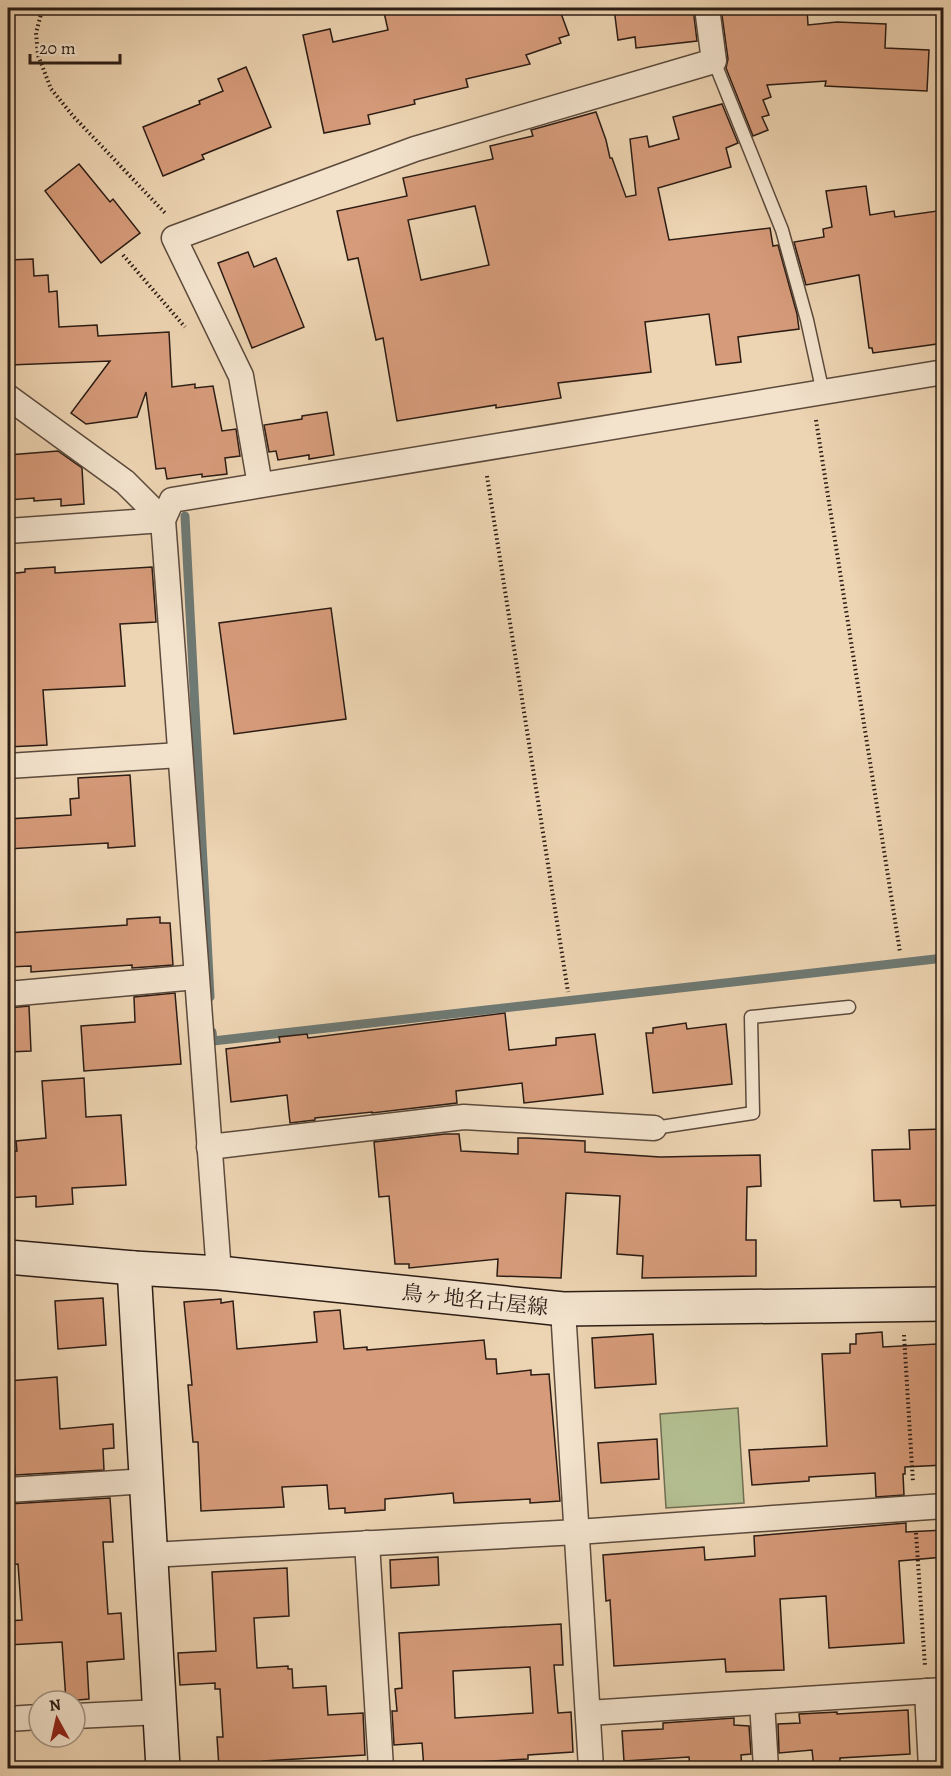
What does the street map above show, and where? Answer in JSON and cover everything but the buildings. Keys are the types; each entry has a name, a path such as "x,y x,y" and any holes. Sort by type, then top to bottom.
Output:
{"main road":[{"name":"鳥ヶ地名古屋線","path":"8,1257 219,1273 563,1309 944,1304"},
{"path":"134,1268 163,1768"}],"street":[{"path":"260,484 241,376 174,237 415,149 714,62 707,8"},
{"path":"219,1273 163,520 172,500 944,372"},
{"path":"8,397 125,482 163,520"},
{"path":"8,531 163,520"},
{"path":"8,766 180,755"},
{"path":"8,994 196,976"},
{"path":"209,1147 464,1118 654,1128"},
{"path":"563,1309 591,1768"},
{"path":"8,1490 147,1481"},
{"path":"151,1555 577,1532 944,1506"},
{"path":"367,1543 381,1768"},
{"path":"588,1713 935,1690 931,1768"},
{"path":"762,1701 766,1768"},
{"path":"87,1715 160,1712"},
{"path":"8,1719 27,1718"}],"lane":[{"path":"714,62 782,230 807,320 817,394"},
{"path":"654,1128 753,1113 752,1017 849,1007"}],"path":[{"path":"45,8 36,33 38,55 51,89 102,147 184,232"},
{"path":"123,255 189,333"},
{"path":"817,394 900,952"},
{"path":"483,448 568,992"}],"green space":[{"path":"738,1408 744,1503 666,1508 660,1414"}],"waterway":[{"path":"185,516 210,997"},
{"path":"212,1032 213,1041 944,958"}]}
